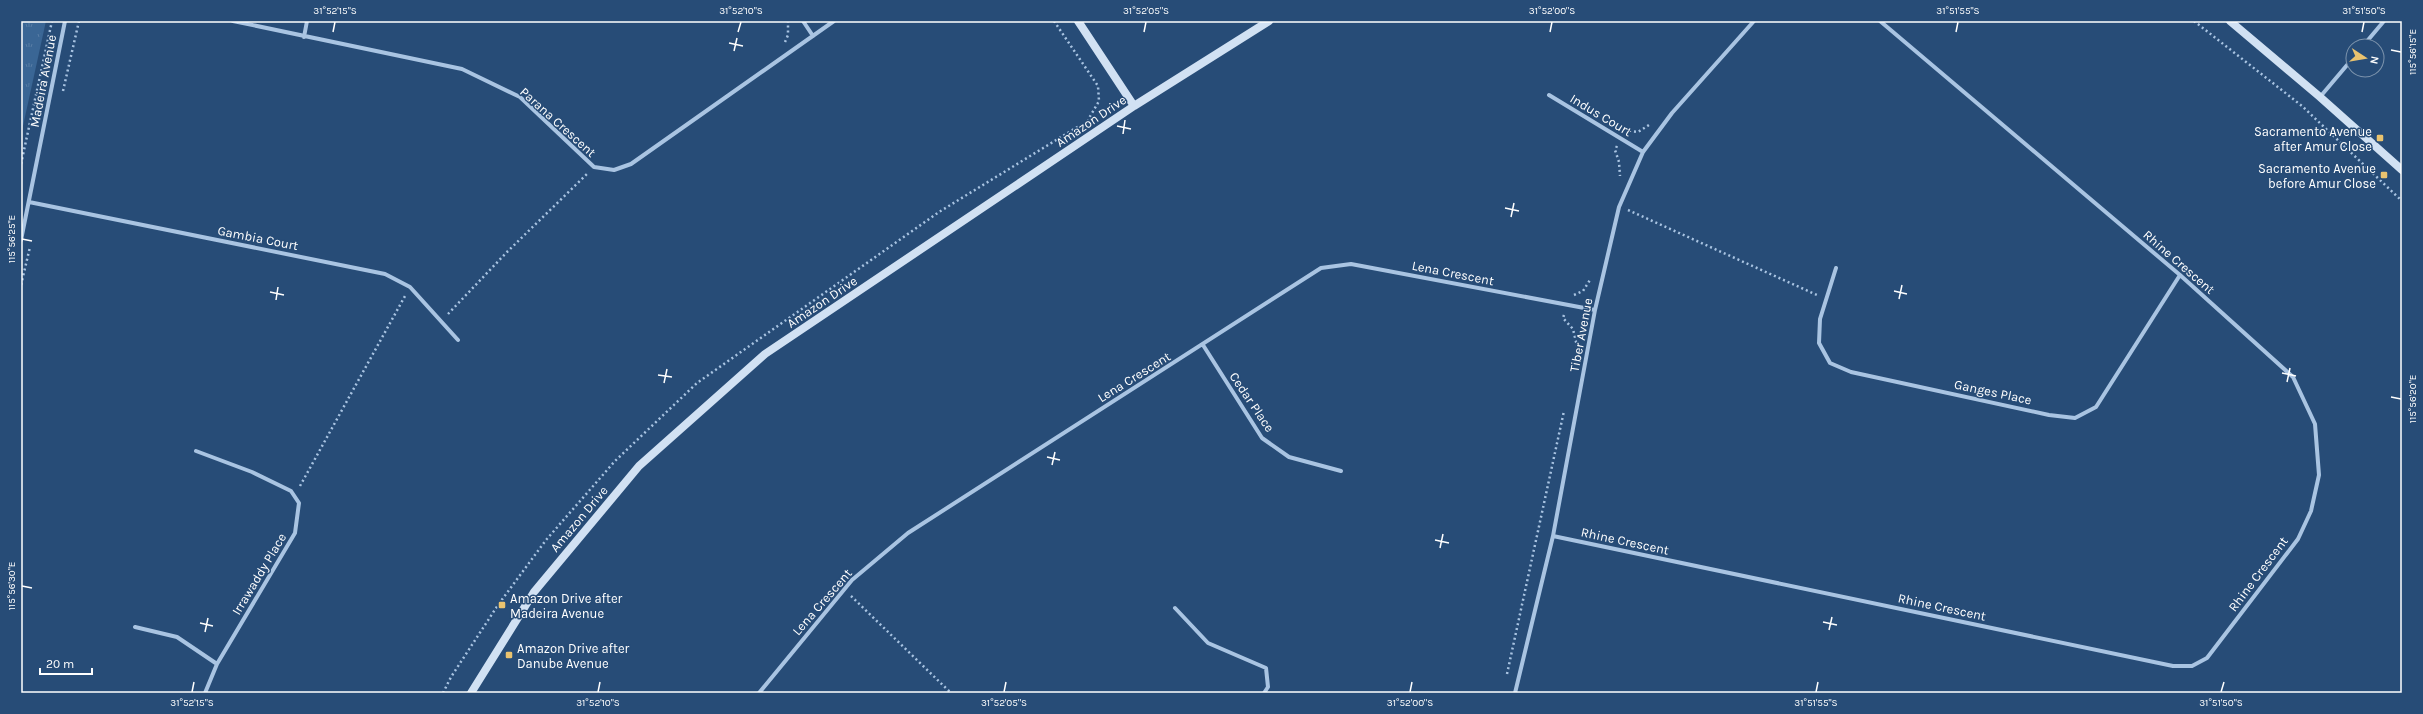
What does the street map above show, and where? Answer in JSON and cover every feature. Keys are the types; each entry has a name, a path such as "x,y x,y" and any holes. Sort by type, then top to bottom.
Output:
{"street":[{"name":"Madeira Avenue","path":"21,240 65,21"},
{"name":"Parana Crescent","path":"233,21 462,69 520,97 594,167 614,170 631,164 834,21"},
{"path":"304,37 307,21"},
{"path":"803,21 813,36"},
{"path":"1078,21 1134,106"},
{"name":"Amazon Drive","path":"471,693 534,592 639,466 765,354 1134,106 1269,21"},
{"name":"Tiber Avenue","path":"1515,693 1553,536 1595,310 1619,206 1643,152 1672,113 1754,21"},
{"name":"Rhine Crescent","path":"1553,536 2173,666 2192,666 2207,658 2298,539 2311,511 2319,475 2315,424 2293,377 2180,275 1880,21"},
{"path":"2230,21 2320,97 2402,170"},
{"path":"2370,38 2384,21"},
{"path":"2320,97 2345,67"},
{"name":"Indus Court","path":"1548,95 1643,152"},
{"name":"Gambia Court","path":"29,202 385,274 410,287 458,340"},
{"name":"Lena Crescent","path":"758,693 852,580 908,532 1203,345 1321,268 1351,264 1595,310"},
{"name":"Ganges Place","path":"1836,268 1820,319 1819,343 1830,363 1851,372 2049,415 2075,418 2096,407 2180,275"},
{"name":"Cedar Place","path":"1203,345 1262,438 1289,457 1342,471"},
{"path":"196,451 252,472 291,491 294,497"},
{"name":"Irrawaddy Place","path":"205,693 216,664 295,533 299,503 294,497"},
{"path":"1175,608 1208,643 1266,668 1268,687 1264,693"},
{"path":"135,627 177,637 216,664"}],"path":[{"path":"21,164 52,21"},
{"path":"2194,21 2302,106 2402,201"},
{"path":"441,322 507,252 594,167"},
{"path":"1619,206 1826,300"},
{"path":"294,497 410,287"},
{"path":"844,590 951,693"}],"green space":[{"path":"21,21 46,21 21,135"},
{"path":"21,21 43,21 21,125"}],"place":[{"name":"Sacramento Avenue after Amur Close","path":"2380,138"},
{"name":"Sacramento Avenue before Amur Close","path":"2384,175"},
{"name":"Amazon Drive after Madeira Avenue","path":"502,605"},
{"name":"Amazon Drive after Danube Avenue","path":"509,655"}]}
